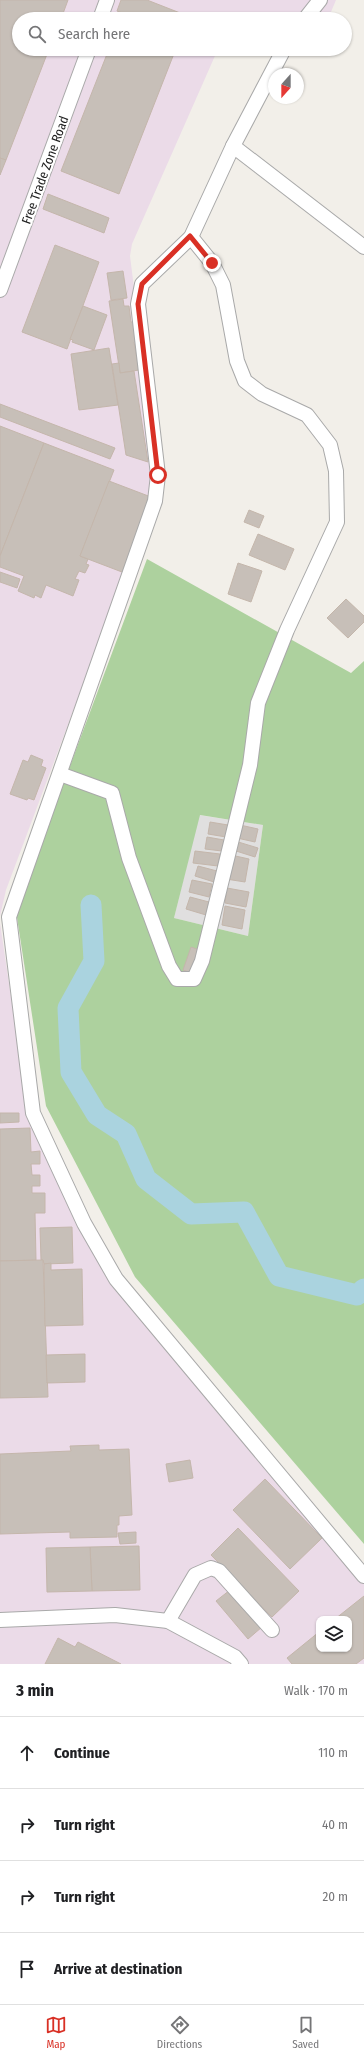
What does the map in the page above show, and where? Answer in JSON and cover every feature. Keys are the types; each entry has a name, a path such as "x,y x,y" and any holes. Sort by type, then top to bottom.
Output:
{"street":[{"path":"103,12 108,0"},
{"path":"311,12 320,0"},
{"name":"Free Trade Zone Road","path":"0,290 86,56"},
{"path":"280,56 233,146 190,236 142,284 138,304 158,475 155,501 9,918 33,1113 84,1223 116,1279 364,1576"},
{"path":"233,146 364,247"},
{"path":"60,774 112,793 129,858 170,966 177,980 194,979 202,961 250,765 258,703 286,630 337,522 336,471 330,445 307,415 262,394 245,381 237,361 223,285 212,263 190,236"},
{"path":"168,1621 195,1576 211,1568 219,1571 272,1630"},
{"path":"0,1620 116,1615 168,1621 235,1657 241,1664"}],"shaded area":[{"path":"0,0 336,0 331,12 12,12 12,56 215,56 132,244 130,256 158,479 6,890 0,916"},
{"path":"199,815 263,825 248,936 174,918"},
{"path":"0,923 25,1091 122,1285 364,1570 364,1664 0,1664"}],"green space":[{"path":"147,559 351,673 364,661 364,1544 135,1277 46,1106 16,911","holes":["200,815 263,825 248,936 174,918"]}],"building":[{"path":"0,0 68,0 64,12 12,12 12,56 46,56 6,160 0,158"},
{"path":"121,0 147,0 178,12 120,12 117,11"},
{"path":"106,56 173,56 119,194 61,171"},
{"path":"0,158 6,160 0,175"},
{"path":"48,194 109,218 104,233 43,209"},
{"path":"55,245 99,262 67,349 22,332"},
{"path":"123,271 127,298 111,300 107,273"},
{"path":"123,299 124,306 129,306 131,322 134,322 137,341 134,342 139,370 120,373 109,301"},
{"path":"83,306 107,315 94,350 72,342 73,340 70,339"},
{"path":"109,348 118,405 79,410 71,354"},
{"path":"119,363 120,373 134,371 148,462 126,455 112,364"},
{"path":"0,404 115,448 110,459 0,417"},
{"path":"0,426 44,443 0,556"},
{"path":"44,443 114,470 80,556 88,559 86,564 89,565 85,573 79,571 75,579 79,580 73,596 46,585 41,598 35,595 34,598 18,591 24,576 0,567 0,556"},
{"path":"109,481 151,497 122,572 80,556"},
{"path":"249,510 264,516 259,528 244,522"},
{"path":"258,534 294,549 285,570 249,555"},
{"path":"238,563 262,571 251,602 228,594"},
{"path":"0,572 20,579 17,588 0,582"},
{"path":"346,599 364,616 364,622 348,638 327,618"},
{"path":"31,755 43,760 41,766 46,768 34,800 28,798 27,800 10,794 23,760 28,762"},
{"path":"210,822 228,825 226,837 208,834"},
{"path":"240,825 258,829 255,842 237,838"},
{"path":"207,837 224,840 222,851 205,849"},
{"path":"235,841 258,848 255,857 233,850"},
{"path":"195,851 220,854 218,866 193,863"},
{"path":"231,855 249,859 245,882 226,879"},
{"path":"198,866 217,871 214,882 195,876"},
{"path":"192,880 212,884 209,897 189,892"},
{"path":"227,888 249,892 246,907 225,903"},
{"path":"190,897 209,902 206,915 186,909"},
{"path":"225,906 245,910 242,929 222,925"},
{"path":"191,947 200,950 192,973 183,970"},
{"path":"0,1113 19,1113 19,1122 0,1123"},
{"path":"30,1128 31,1152 40,1151 40,1164 31,1164 32,1175 40,1175 40,1186 32,1186 32,1193 45,1193 45,1213 35,1213 36,1260 0,1261 0,1129"},
{"path":"72,1227 73,1263 44,1264 43,1260 41,1260 40,1228"},
{"path":"43,1260 48,1397 0,1398 0,1261"},
{"path":"51,1263 51,1270 82,1269 83,1325 45,1326 44,1264"},
{"path":"85,1354 85,1382 47,1383 46,1355"},
{"path":"99,1445 99,1450 129,1449 132,1515 119,1516 117,1537 70,1538 70,1532 0,1534 0,1454 71,1451 70,1446"},
{"path":"190,1460 193,1478 169,1482 166,1464"},
{"path":"265,1479 322,1538 290,1569 233,1510"},
{"path":"238,1528 299,1591 272,1617 211,1555"},
{"path":"136,1532 136,1543 120,1544 118,1533"},
{"path":"139,1546 140,1590 92,1591 90,1547"},
{"path":"90,1547 92,1591 47,1592 46,1548"},
{"path":"230,1590 262,1627 248,1639 216,1601"},
{"path":"364,1596 364,1658 356,1664 292,1664 287,1658 316,1634 316,1652 352,1652 352,1616 339,1616"},
{"path":"58,1638 75,1647 78,1642 121,1664 45,1664"}],"waterway":[{"path":"91,905 94,961 68,1008 71,1072 97,1115 126,1134 146,1179 191,1214 244,1212 279,1276 357,1295 364,1289"}],"route":[{"path":"158,475 138,304 142,284 190,236 212,263"}]}
